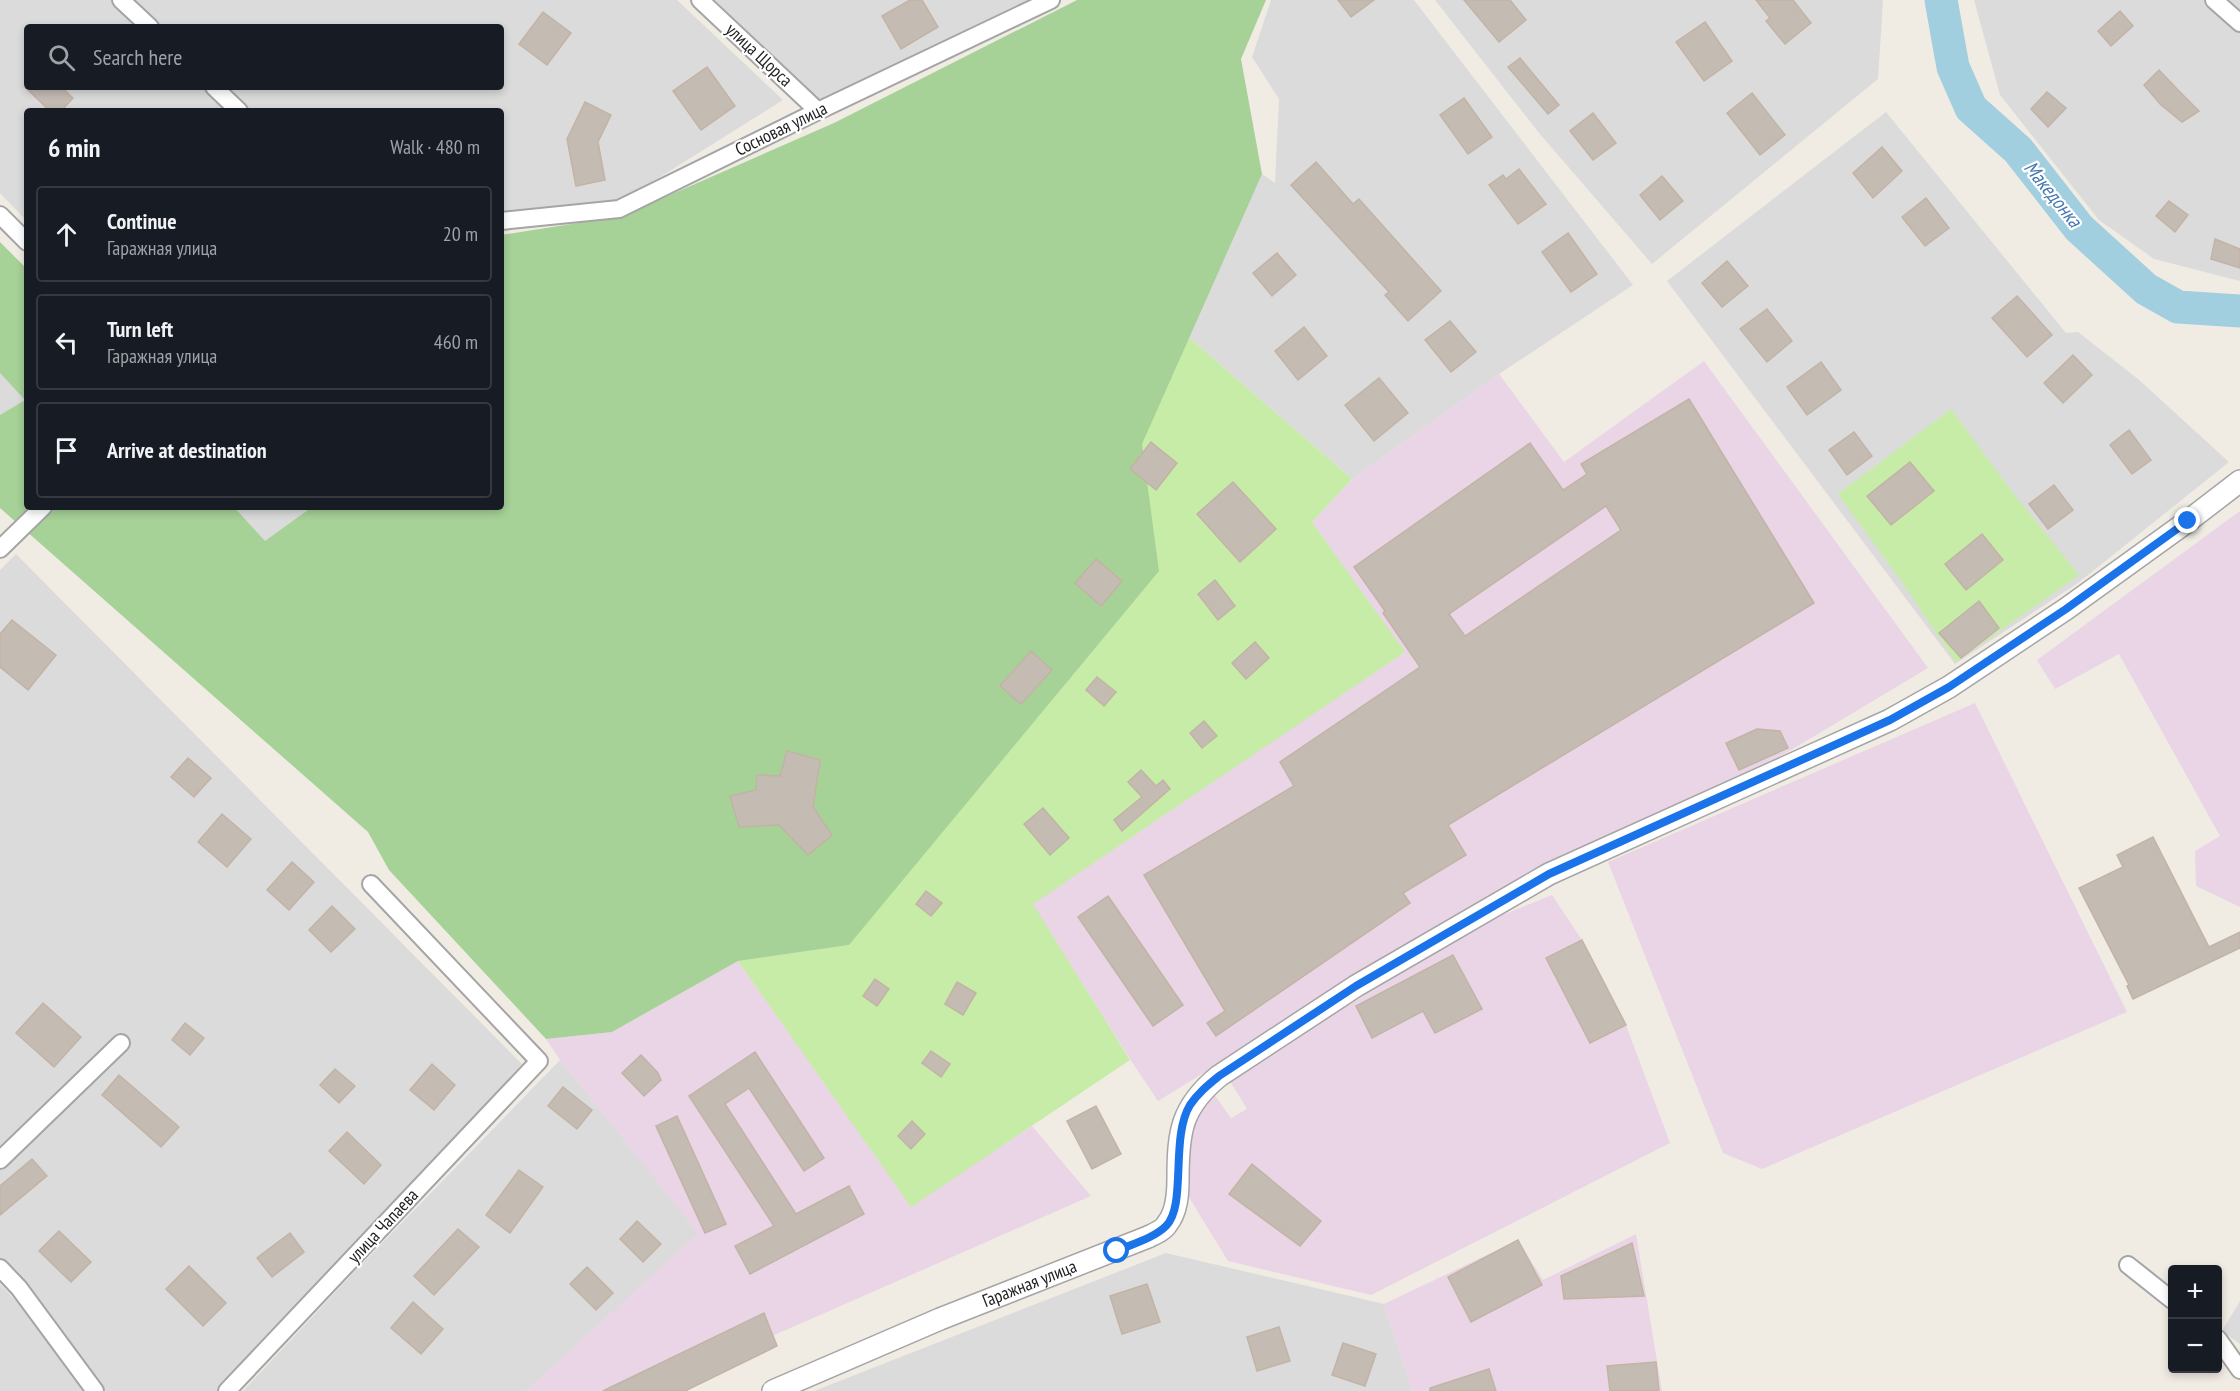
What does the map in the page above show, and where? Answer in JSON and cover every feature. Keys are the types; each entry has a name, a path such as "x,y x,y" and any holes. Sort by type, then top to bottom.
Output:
{"street":[{"path":"121,0 147,24"},
{"name":"улица Щорса","path":"700,0 818,111"},
{"name":"Сосновая улица","path":"504,221 619,209 1051,0"},
{"path":"2214,0 2240,23"},
{"path":"217,90 236,108"},
{"path":"0,215 24,239"},
{"name":"Гаражная улица","path":"773,1391 940,1319 1148,1237 1167,1225 1178,1199 1181,1129 1189,1107 1201,1091 1219,1076 1356,986 1549,874 1890,720 1949,687 2066,609 2240,481"},
{"path":"0,549 40,510"},
{"name":"улица Чапаева","path":"227,1391 539,1060 371,884"},
{"path":"0,1160 121,1043"},
{"path":"2128,1265 2168,1297"},
{"path":"0,1268 19,1288 95,1391"},
{"path":"2222,1346 2240,1370"}],"shaded area":[{"path":"0,0 111,0 136,24 24,24 24,90 205,90 224,108 24,108 24,218 0,193"},
{"path":"134,0 677,0 783,100 617,204 504,215 504,108 247,108 228,90 504,90 504,24 159,24"},
{"path":"715,0 1038,0 819,100"},
{"path":"1271,0 1414,0 1633,285 1499,374 1352,479 1186,335 1262,174 1275,183 1279,99 1252,57"},
{"path":"1435,0 1883,0 1878,79 1652,264 1539,133"},
{"path":"1974,0 2240,0 2240,281 2154,259 2099,220 2000,95"},
{"path":"1886,112 2066,333 2078,332 2138,379 2229,462 2078,583 1955,664 1667,281"},
{"path":"1704,361 1928,668 1781,756 1536,868 1158,1101 1032,904 1404,652 1312,522 1352,479 1499,374 1564,462"},
{"path":"0,373 24,398 24,401 0,415"},
{"path":"237,510 308,510 265,542"},
{"path":"2240,511 2240,907 2196,886 2195,851 2220,836 2119,654 2055,689 2037,660"},
{"path":"16,554 522,1064 218,1391 106,1391 0,1258 0,570"},
{"path":"1975,703 2127,1012 1762,1169 1723,1153 1608,862"},
{"path":"1552,895 1582,940 1626,1025 1670,1143 1371,1295 1228,1261 1182,1186 1192,1111 1211,1090 1231,1118 1247,1109 1228,1078 1490,920"},
{"path":"738,961 911,1206 1032,1126 1091,1196 647,1391 526,1391 698,1233 560,1060 546,1039 612,1032"},
{"path":"560,1060 699,1233 526,1391 243,1391 355,1271"},
{"path":"1636,1234 1662,1391 1412,1391 1384,1304 1518,1240 1543,1280"},
{"path":"1166,1253 1384,1304 1412,1391 814,1391"},
{"path":"0,1284 18,1303 86,1391 0,1391"},
{"path":"2240,1301 2240,1344 2222,1331"}],"green space":[{"path":"1077,0 1266,0 1241,59 1262,174 1142,444 1159,571 849,945 738,961 612,1032 546,1039 389,870 368,832 0,508 0,415 24,401 24,510 237,510 265,541 308,510 504,510 504,235 622,216 834,123"},
{"path":"0,242 24,266 24,399 0,373"},
{"path":"1186,335 1352,479 1312,522 1405,652 1033,904 1130,1060 911,1207 738,961 849,945 1142,444 1142,424"},
{"path":"1951,409 2016,497 2079,575 1956,662 1838,494"}],"building":[{"path":"910,0 922,0 938,27 901,49 882,16"},
{"path":"1338,0 1374,0 1351,17"},
{"path":"1464,0 1510,0 1526,20 1499,42"},
{"path":"1756,0 1793,0 1811,23 1785,44 1766,21 1770,18"},
{"path":"2120,11 2133,26 2111,46 2098,31"},
{"path":"543,12 571,33 547,65 519,44"},
{"path":"1705,22 1732,61 1704,81 1676,42"},
{"path":"1520,58 1559,105 1548,114 1508,67"},
{"path":"707,67 735,106 701,130 673,91"},
{"path":"2159,70 2199,111 2182,122 2161,105 2144,85"},
{"path":"28,90 64,90 73,98 64,108 47,108"},
{"path":"2047,92 2066,108 2048,127 2031,109"},
{"path":"1752,93 1785,135 1760,155 1727,113"},
{"path":"1464,98 1492,137 1468,154 1440,115"},
{"path":"585,102 611,115 598,142 605,180 576,186 567,139"},
{"path":"1593,113 1616,143 1593,160 1570,131"},
{"path":"1882,147 1902,171 1873,198 1853,173"},
{"path":"1316,162 1353,204 1359,199 1441,291 1408,321 1385,295 1389,292 1291,185"},
{"path":"1519,169 1546,204 1518,224 1489,185 1503,175 1506,179"},
{"path":"1662,176 1683,201 1660,220 1640,195"},
{"path":"1926,198 1949,228 1925,246 1902,217"},
{"path":"2169,201 2188,215 2175,232 2156,216"},
{"path":"1568,233 1597,274 1571,292 1542,252"},
{"path":"2215,239 2240,249 2240,268 2211,259"},
{"path":"1277,253 1296,275 1272,296 1253,273"},
{"path":"1727,261 1748,286 1722,307 1702,283"},
{"path":"2017,296 2052,335 2027,357 1992,318"},
{"path":"1767,309 1792,341 1767,362 1740,329"},
{"path":"1450,321 1476,352 1451,372 1425,340"},
{"path":"1304,327 1327,356 1298,380 1275,351"},
{"path":"2073,355 2092,375 2063,403 2044,383"},
{"path":"1821,362 1841,390 1807,415 1787,387"},
{"path":"1379,378 1408,413 1374,441 1345,405"},
{"path":"1689,399 1814,603 1448,825 1466,855 1403,893 1410,903 1216,1036 1207,1023 1225,1011 1144,875 1294,786 1280,762 1420,667 1354,567 1530,443 1563,490 1587,474 1581,464","holes":["1606,506 1621,530 1465,636 1449,614"]},
{"path":"2129,430 2151,460 2132,474 2110,445"},
{"path":"1854,432 1872,456 1847,475 1829,450"},
{"path":"1151,442 1177,463 1156,490 1130,469"},
{"path":"1910,462 1934,491 1891,525 1867,496"},
{"path":"1233,482 1276,529 1240,562 1197,514"},
{"path":"2054,485 2073,510 2048,529 2029,504"},
{"path":"1982,534 2003,560 1966,590 1945,564"},
{"path":"1096,559 1122,581 1101,606 1075,583"},
{"path":"1215,580 1235,606 1218,620 1198,594"},
{"path":"1979,601 1999,628 1961,658 1939,633"},
{"path":"12,620 56,655 28,690 0,667 0,634"},
{"path":"1255,642 1269,658 1246,679 1232,663"},
{"path":"1031,651 1052,670 1021,704 1000,686"},
{"path":"1097,677 1116,692 1104,706 1086,690"},
{"path":"1204,721 1217,736 1202,748 1190,733"},
{"path":"1757,729 1780,731 1788,748 1739,770 1726,743"},
{"path":"787,751 820,760 813,807 832,835 808,855 779,825 739,827 730,796 756,790 757,775 780,776"},
{"path":"188,758 211,778 194,797 171,777"},
{"path":"1141,770 1156,786 1163,780 1170,789 1122,831 1114,820 1142,797 1128,782"},
{"path":"1043,808 1069,838 1050,855 1024,824"},
{"path":"222,814 251,839 227,867 198,842"},
{"path":"2153,837 2209,947 2240,932 2240,948 2133,999 2127,986 2129,985 2079,888 2123,867 2117,855"},
{"path":"292,862 314,882 289,910 267,890"},
{"path":"926,891 942,903 931,916 916,904"},
{"path":"1108,896 1183,1005 1153,1026 1078,917"},
{"path":"332,906 355,929 331,952 309,930"},
{"path":"1582,940 1626,1025 1590,1043 1546,958"},
{"path":"1453,955 1482,1009 1435,1033 1423,1011 1372,1038 1356,1006"},
{"path":"875,979 889,989 877,1006 863,996"},
{"path":"957,982 976,993 963,1015 945,1004"},
{"path":"43,1003 81,1037 54,1067 16,1033"},
{"path":"185,1023 204,1038 190,1055 172,1040"},
{"path":"931,1051 950,1064 941,1077 922,1063"},
{"path":"755,1052 824,1158 804,1171 749,1088 725,1104 796,1214 849,1186 864,1214 750,1274 735,1246 774,1226 689,1096"},
{"path":"641,1055 658,1073 661,1080 644,1096 622,1073"},
{"path":"432,1064 455,1085 434,1110 410,1090"},
{"path":"335,1069 355,1086 339,1103 320,1085"},
{"path":"119,1075 179,1127 161,1147 102,1095"},
{"path":"563,1087 592,1110 577,1129 548,1106"},
{"path":"1096,1106 1121,1154 1092,1169 1067,1121"},
{"path":"677,1116 726,1224 705,1233 656,1126"},
{"path":"912,1121 925,1134 911,1149 898,1136"},
{"path":"347,1132 381,1165 364,1184 329,1151"},
{"path":"32,1159 47,1176 0,1215 0,1186"},
{"path":"1252,1164 1321,1221 1300,1246 1229,1194"},
{"path":"519,1170 543,1187 510,1233 486,1215"},
{"path":"637,1221 661,1244 643,1262 620,1239"},
{"path":"458,1229 479,1247 434,1295 414,1276"},
{"path":"59,1231 91,1262 71,1282 39,1251"},
{"path":"290,1233 304,1252 272,1277 257,1258"},
{"path":"1518,1240 1542,1285 1471,1322 1448,1277"},
{"path":"1632,1243 1644,1296 1564,1299 1561,1276"},
{"path":"189,1266 226,1303 203,1326 166,1289"},
{"path":"587,1267 613,1293 596,1310 570,1284"},
{"path":"1147,1284 1160,1322 1122,1334 1110,1296"},
{"path":"413,1302 443,1329 421,1354 391,1328"},
{"path":"764,1313 777,1346 685,1391 603,1391"},
{"path":"1279,1327 1290,1361 1257,1371 1247,1337"},
{"path":"1343,1343 1376,1354 1365,1386 1332,1375"},
{"path":"1656,1362 1659,1391 1610,1391 1607,1366"},
{"path":"1489,1369 1496,1391 1430,1391 1430,1388"}],"waterway":[{"name":"Македонка","path":"1941,0 1953,67 1971,108 2018,150 2079,228 2146,289 2178,307 2240,311"}],"route":[{"path":"1117,1251 1148,1237 1167,1225 1178,1199 1181,1129 1189,1107 1201,1091 1219,1076 1356,986 1549,874 1890,720 1949,687 2066,609 2188,521"}]}
